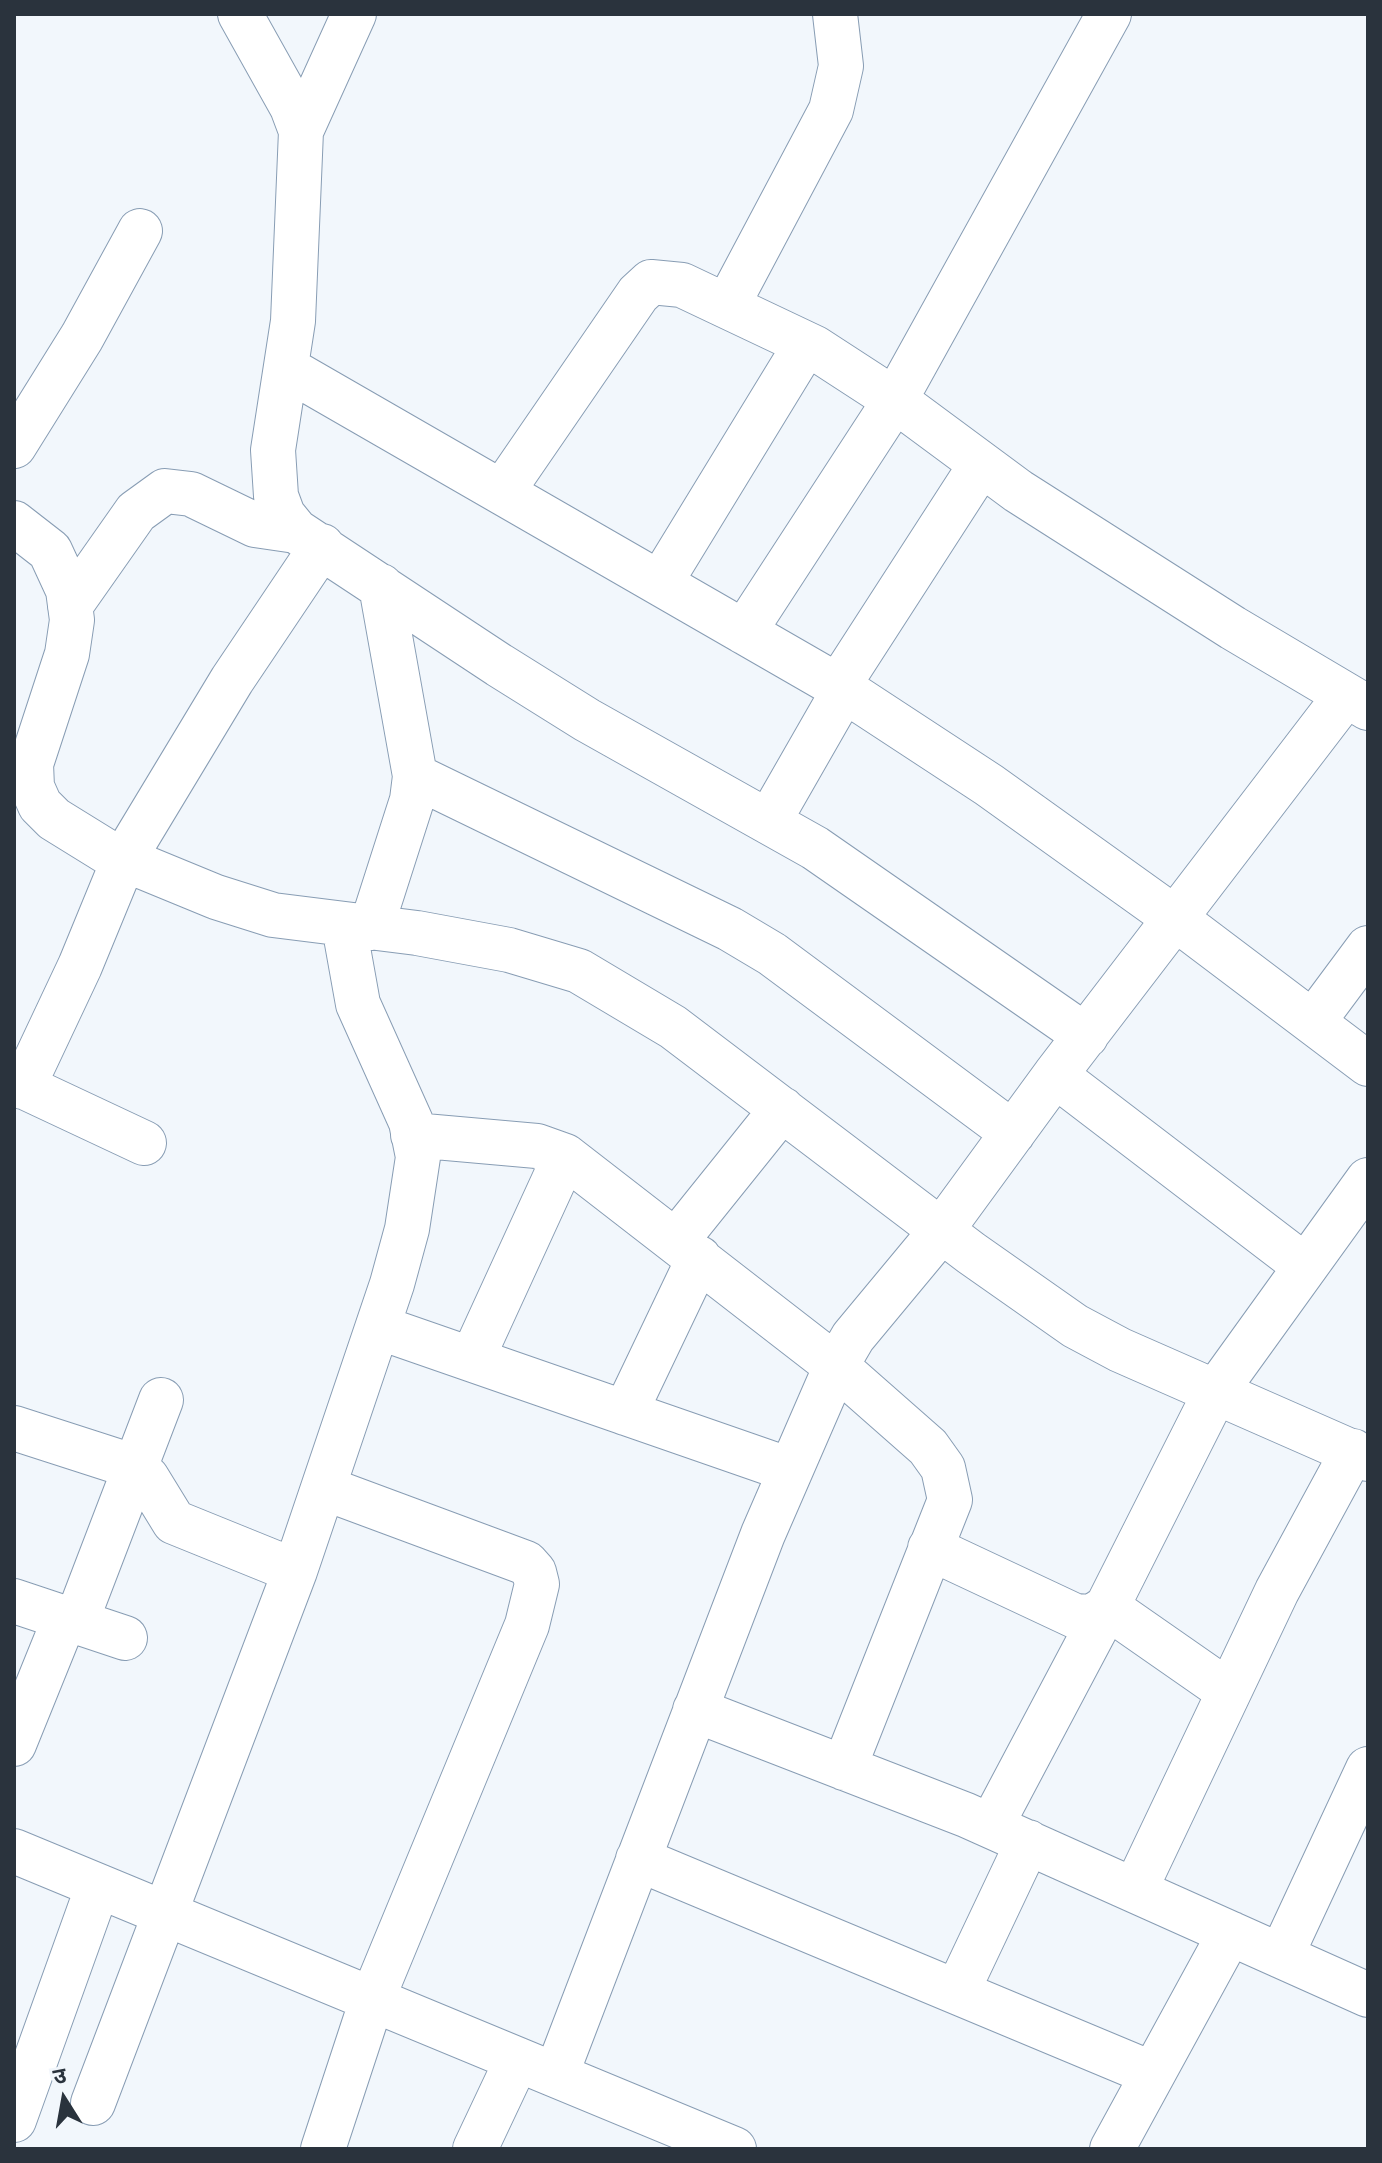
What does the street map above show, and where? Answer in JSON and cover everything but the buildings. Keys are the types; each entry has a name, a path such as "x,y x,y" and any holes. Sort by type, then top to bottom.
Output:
{"street":[{"path":"240,14 301,131"},
{"path":"354,14 301,131 293,321 273,470 283,515 309,538 587,720 815,848 1086,1036"},
{"path":"727,306 831,110 839,88 841,66 835,14"},
{"path":"744,632 895,400 1109,14"},
{"path":"14,446 82,337 140,231"},
{"path":"475,2149 536,2068 638,1859 790,1470 836,1366 853,1337 941,1231 1055,1075 1176,919 1357,702 1233,628 980,466 895,400 806,344 682,285 651,282 638,294 502,492"},
{"path":"660,583 806,344"},
{"path":"286,368 841,688 989,785 1176,919 1368,1064"},
{"path":"765,820 773,814 841,688 980,466"},
{"path":"70,606 136,512 165,491 191,494 255,525 309,538"},
{"path":"14,523 50,551 68,590 67,654 31,764 32,787 40,805 54,819 124,859 216,897 273,915 509,950 579,971 673,1027 941,1231 1075,1326 1120,1350 1360,1455 1277,1591 1135,1890"},
{"path":"144,1143 18,1084 80,966 124,859 232,680 309,538"},
{"path":"93,2103 295,1571 400,1257 414,1191 418,1157 413,1135 358,1004 358,927 412,800 415,776 381,586"},
{"path":"415,776 740,935 772,954 1013,1133"},
{"path":"1313,1022 1368,948"},
{"path":"1055,1075 1305,1266"},
{"path":"625,1413 688,1249 782,1109"},
{"path":"413,1135 537,1146 565,1156 836,1366 928,1447 943,1468 950,1500 844,1768"},
{"path":"472,1359 565,1156"},
{"path":"957,1992 1009,1834 1107,1607 1216,1391 1368,1180"},
{"path":"378,1327 790,1470"},
{"path":"14,1744 70,1620 161,1400"},
{"path":"14,1428 135,1467 147,1478 174,1522 295,1571"},
{"path":"323,2149 372,2000 527,1625 537,1584 534,1572 514,1557 324,1488"},
{"path":"930,1548 1075,1616 1092,1617 1107,1607"},
{"path":"14,1601 125,1638"},
{"path":"1107,1607 1229,1692"},
{"path":"695,1710 1009,1834 1368,1995"},
{"path":"1281,1956 1368,1769"},
{"path":"14,1851 734,2149"},
{"path":"638,1859 1153,2074"},
{"path":"14,2120 98,1886"},
{"path":"1112,2149 1230,1933"}]}
